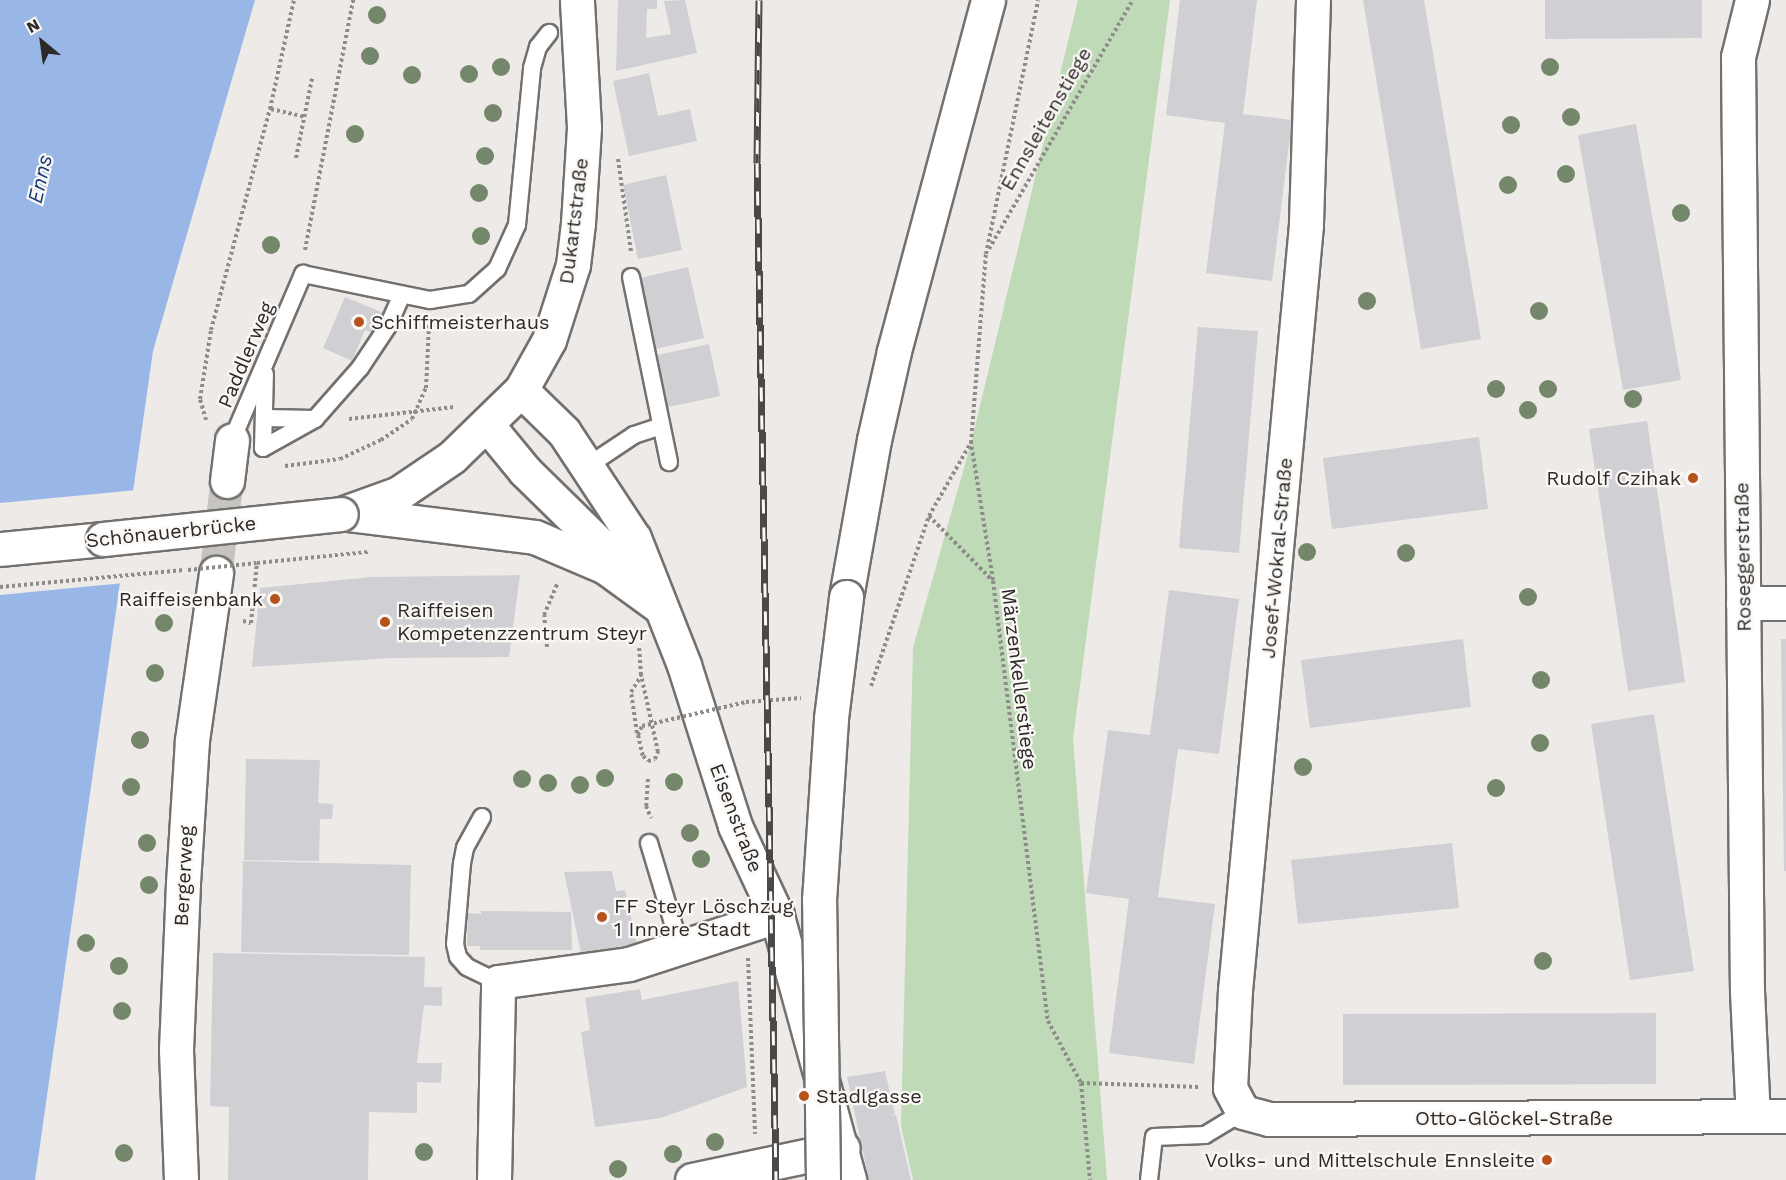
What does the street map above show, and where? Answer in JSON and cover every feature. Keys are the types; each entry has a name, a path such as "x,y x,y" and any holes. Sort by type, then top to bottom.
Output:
{"street":[{"name":"Dukartstraße","path":"341,514 399,493 422,480 488,426 522,390 549,340 573,265 584,127 577,0"},
{"path":"823,1180 819,900 831,718 846,597 873,440 894,351 988,0"},
{"name":"Josef-Wokral-Straße","path":"1236,1100 1235,990 1306,225 1313,0"},
{"name":"Roseggerstraße","path":"1752,0 1738,57 1747,991 1753,1116"},
{"name":"Eisenstraße","path":"522,390 546,412 589,465 625,519 684,665 762,920 843,1148 849,1180"},
{"name":"Eisenstraße","path":"488,426 525,471 660,607"},
{"path":"227,481 232,440"},
{"path":"341,514 535,537 605,567 660,607"},
{"name":"Schönauerbrücke","path":"0,549 341,514"},
{"name":"Bergerweg","path":"181,1180 176,1050 183,883 192,740 216,573"},
{"path":"1743,603 1786,603"},
{"path":"494,1180 498,982 629,964 681,950 762,920"},
{"name":"Otto-Glöckel-Straße","path":"1236,1100 1269,1119 1786,1116"},
{"path":"692,1180 843,1148"}],"lane":[{"path":"303,274 401,297 430,300 469,294 486,282 510,247 521,200 532,68 549,33"},
{"name":"Paddlerweg","path":"232,440 265,370 303,274"},
{"path":"631,277 659,427 669,462"},
{"path":"265,370 266,418 263,448 315,419 360,368 388,326 401,297"},
{"path":"266,418 315,419"},
{"path":"589,465 634,435 659,427"},
{"path":"482,817 465,848 462,862 455,944 458,957 467,967 498,982"},
{"path":"649,843 681,950"},
{"path":"1149,1180 1154,1137 1206,1135 1236,1100"}],"path":[{"name":"Paddlerweg","path":"232,440 213,429 203,415 203,368 270,109 294,0"},
{"path":"303,274 305,242 353,0"},
{"path":"993,581 971,443 986,254 1038,0"},
{"name":"Ennsleitenstiege","path":"986,254 1133,0"},
{"path":"296,158 312,79"},
{"path":"270,109 305,117"},
{"path":"281,467 340,459 381,440 418,412 427,378 430,300"},
{"path":"355,418 454,407"},
{"path":"868,694 929,516 971,443"},
{"name":"Märzenkellerstiege","path":"929,516 993,581 1037,950 1048,1021 1081,1083"},
{"path":"0,587 372,552"},
{"path":"244,611 243,623 251,623 257,563"},
{"path":"547,647 544,615 552,595"},
{"path":"639,643 641,675 658,752 655,759 648,761 643,756 637,734 631,692 641,675"},
{"path":"637,734 642,726 746,702"},
{"path":"757,1166 762,920"},
{"path":"1090,1180 1081,1083 1236,1100"}],"green space":[{"path":"1078,0 1170,0 1073,739 1107,1180 913,1180 901,1126 913,648 971,443"}],"water":[{"name":"Enns","path":"0,0 255,0 153,351 35,1180 0,1180"}],"pier":[{"path":"137,490 124,583 0,595 0,503"}],"building":[{"path":"618,0 657,0 657,9 647,9 646,38 671,34 664,1 685,0 697,53 616,71"},
{"path":"1180,0 1257,0 1243,114 1292,120 1272,281 1206,273 1225,123 1166,115"},
{"path":"1363,0 1424,0 1481,339 1421,349"},
{"path":"1545,0 1702,0 1702,38 1545,39"},
{"path":"649,73 658,116 690,109 697,141 629,156 613,81"},
{"path":"1636,124 1681,380 1623,390 1578,135"},
{"path":"666,175 682,250 638,259 623,185"},
{"path":"688,267 704,338 655,349 640,278"},
{"name":"Schiffmeisterhaus","path":"345,297 386,314 377,335 365,330 352,361 323,348"},
{"path":"1198,327 1258,331 1239,553 1179,548"},
{"path":"709,344 720,396 664,408 653,356"},
{"path":"1647,421 1685,682 1628,691 1589,429"},
{"path":"1479,437 1488,509 1332,529 1323,458"},
{"name":"Raiffeisen Kompetenzzentrum Steyr","path":"520,575 509,657 393,658 252,667 260,588 372,577"},
{"path":"1169,590 1239,599 1219,754 1178,749 1158,897 1215,904 1194,1064 1109,1053 1129,899 1086,893 1108,730 1150,735"},
{"path":"1463,639 1471,707 1310,728 1301,660"},
{"path":"1781,639 1786,639 1786,871 1784,871"},
{"path":"1654,714 1694,971 1630,980 1591,724"},
{"path":"246,759 320,760 318,803 333,804 332,819 320,819 319,861 244,860"},
{"path":"1452,843 1459,908 1298,924 1291,860"},
{"path":"243,861 411,865 409,955 241,952"},
{"name":"FF Steyr Löschzug 1 Innere Stadt","path":"612,871 616,891 625,890 637,944 581,953 564,872"},
{"path":"481,911 571,912 572,950 480,950 480,946 467,946 468,913 481,914"},
{"path":"213,953 425,957 424,987 442,987 442,1006 424,1005 417,1063 442,1063 441,1083 417,1082 417,1113 369,1112 368,1180 228,1180 229,1107 210,1106"},
{"path":"738,981 747,1087 661,1118 595,1127 581,1032 590,1030 585,998 640,989 642,1000"},
{"path":"1656,1013 1656,1084 1343,1085 1343,1014"},
{"path":"885,1071 895,1114 889,1116 896,1115 911,1180 869,1180 847,1077"}],"tunnel":[{"path":"216,573 227,481"}],"railway":[{"path":"759,0 757,163 776,1180"}],"place":[{"name":"Schiffmeisterhaus","path":"359,322"},
{"name":"Rudolf Czihak","path":"1693,478"},
{"name":"Raiffeisenbank","path":"275,599"},
{"name":"Raiffeisen Kompetenzzentrum Steyr","path":"385,622"},
{"name":"FF Steyr Löschzug 1 Innere Stadt","path":"602,917"},
{"name":"Stadlgasse","path":"804,1096"},
{"name":"Volks- und Mittelschule Ennsleite","path":"1547,1160"}]}
